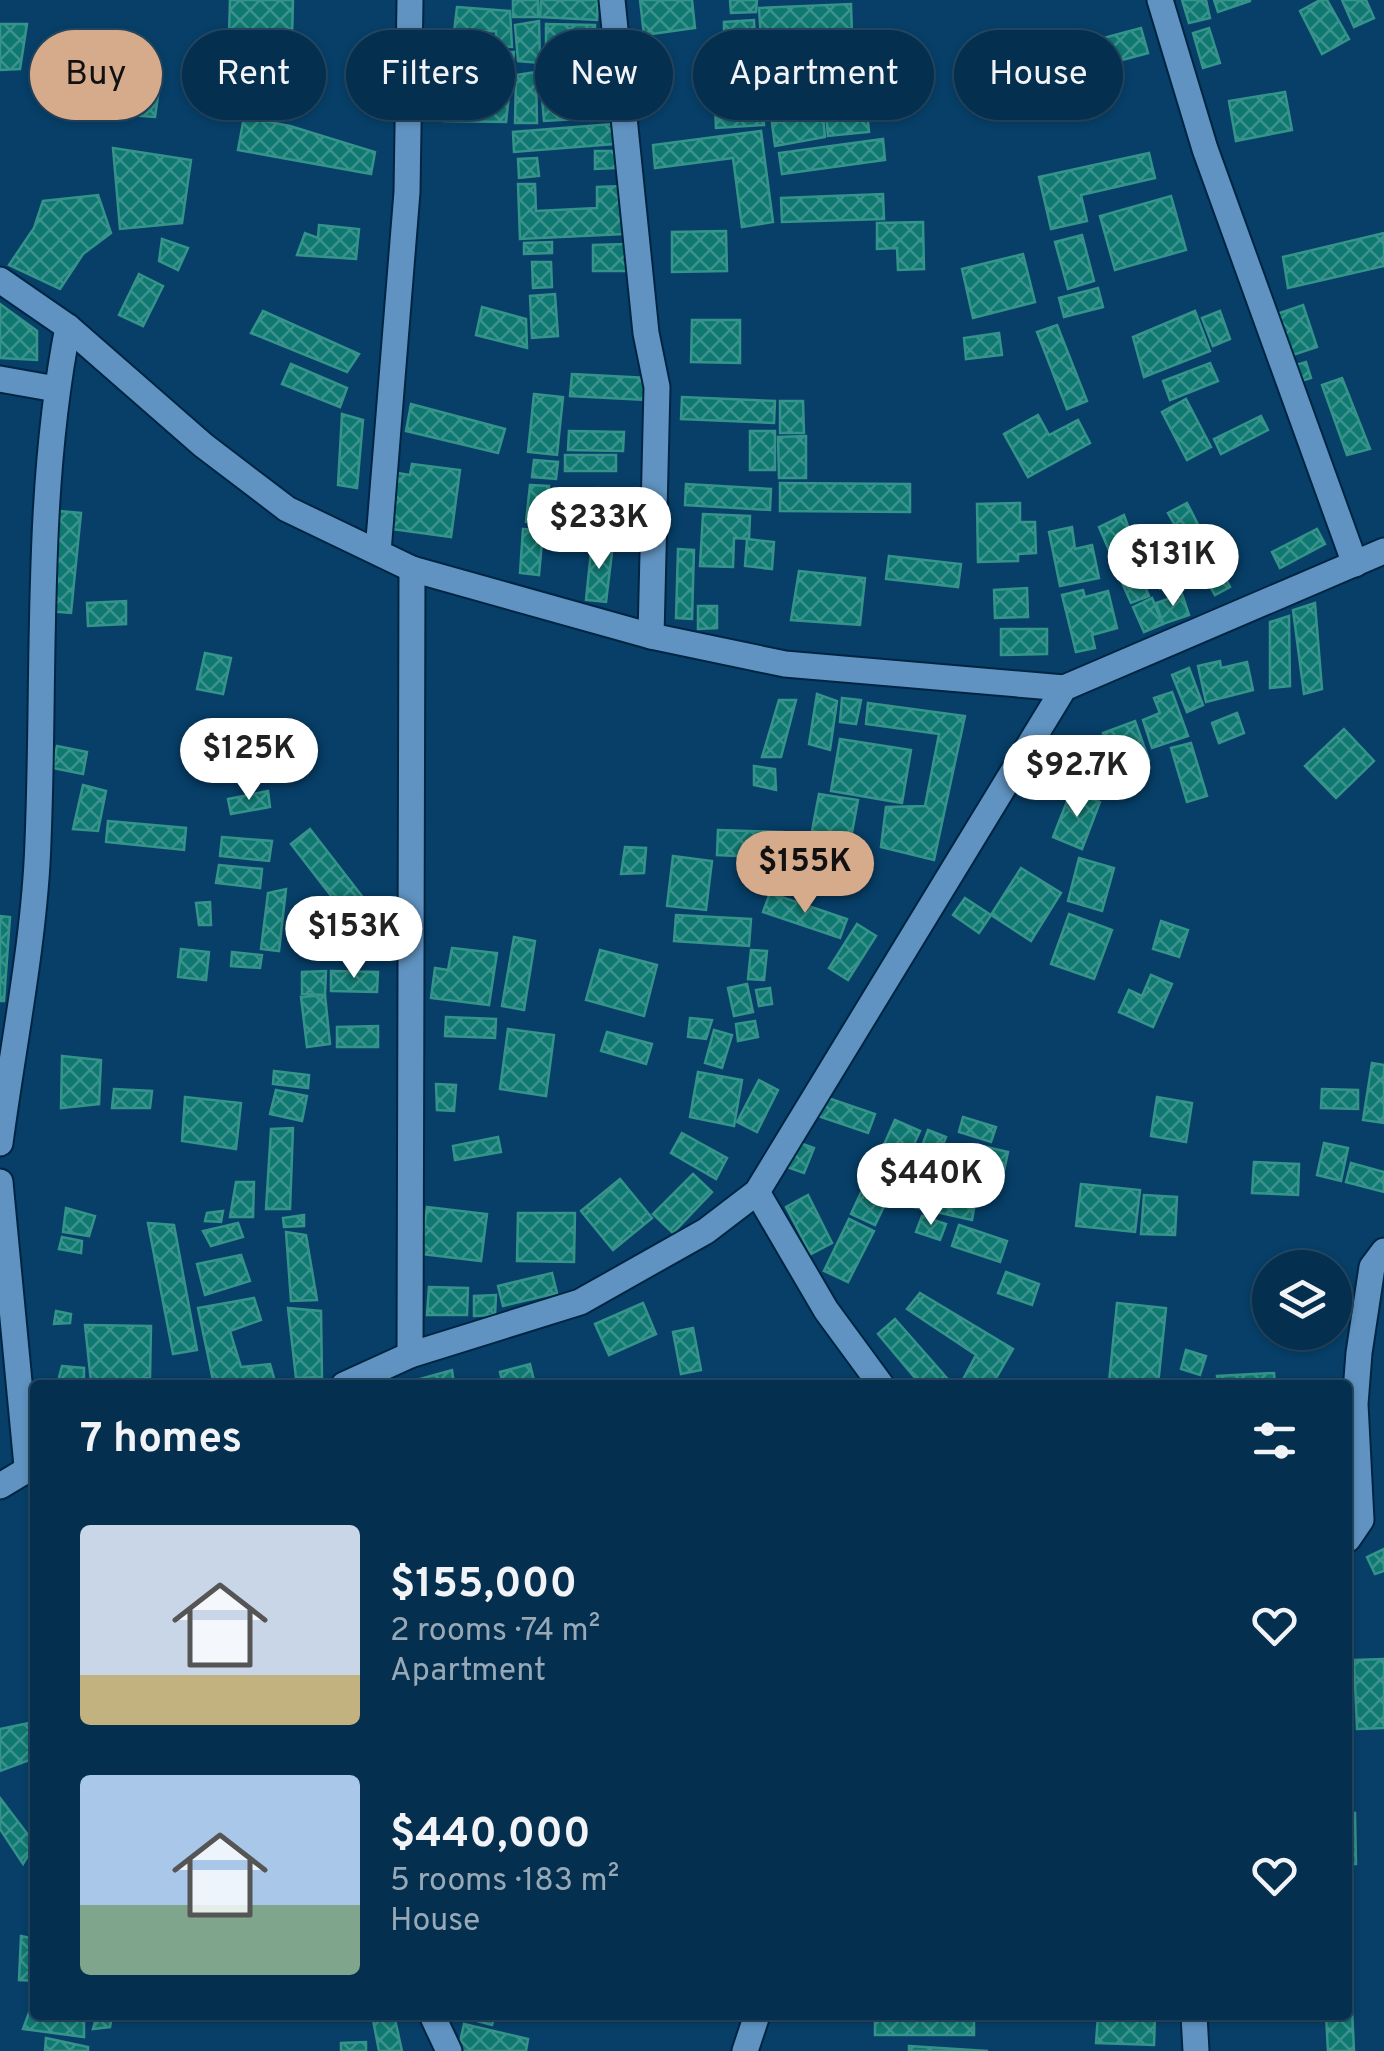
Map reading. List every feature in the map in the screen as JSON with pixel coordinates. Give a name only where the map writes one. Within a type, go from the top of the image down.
[{"type":"street","points":[[378,552],[407,192],[410,0]]},
{"type":"street","points":[[612,0],[646,334],[656,388],[651,636]]},
{"type":"street","points":[[1160,0],[1205,149],[1355,564]]},
{"type":"street","points":[[0,280],[68,327],[287,509],[412,568],[651,636],[785,664],[1064,688],[1384,551]]},
{"type":"street","points":[[0,1142],[38,847],[47,522],[56,389],[68,327]]},
{"type":"street","points":[[0,379],[56,389]]},
{"type":"street","points":[[410,1356],[412,568]]},
{"type":"street","points":[[355,1380],[410,1356],[580,1302],[706,1231],[757,1192],[1064,688]]},
{"type":"street","points":[[0,1182],[30,1456]]},
{"type":"street","points":[[757,1192],[826,1310],[877,1380]]},
{"type":"street","points":[[1352,1535],[1360,1520],[1354,1404],[1358,1353],[1372,1267],[1384,1251]]},
{"type":"street","points":[[0,1486],[30,1466]]},
{"type":"street","points":[[1352,1536],[1384,1519]]},
{"type":"street","points":[[434,2020],[449,2051]]},
{"type":"street","points":[[745,2051],[755,2020]]},
{"type":"street","points":[[1194,2020],[1196,2051]]},
{"type":"building","points":[[230,0],[293,0],[292,30],[229,30]]},
{"type":"building","points":[[513,0],[538,0],[538,17],[513,17]]},
{"type":"building","points":[[541,0],[598,0],[597,20],[540,17]]},
{"type":"building","points":[[640,0],[692,0],[695,28],[643,30]]},
{"type":"building","points":[[730,0],[757,0],[756,12],[731,13]]},
{"type":"building","points":[[1182,0],[1206,0],[1210,18],[1189,23]]},
{"type":"building","points":[[1214,0],[1250,0],[1250,1],[1218,12]]},
{"type":"building","points":[[1327,0],[1349,39],[1322,54],[1300,11]]},
{"type":"building","points":[[1342,0],[1366,0],[1374,18],[1354,27]]},
{"type":"building","points":[[851,4],[852,30],[760,30],[759,8]]},
{"type":"building","points":[[457,7],[510,11],[511,30],[454,30]]},
{"type":"building","points":[[754,20],[754,30],[724,30],[724,22]]},
{"type":"building","points":[[539,21],[539,30],[535,30],[535,63],[518,61],[515,25]]},
{"type":"building","points":[[0,24],[27,24],[20,69],[0,70]]},
{"type":"building","points":[[546,24],[595,25],[595,30],[546,30]]},
{"type":"building","points":[[1141,28],[1148,53],[1123,60],[1123,33]]},
{"type":"building","points":[[1209,28],[1220,63],[1203,68],[1193,33]]},
{"type":"building","points":[[535,72],[537,123],[515,123],[516,75]]},
{"type":"building","points":[[1285,92],[1292,130],[1236,141],[1229,101]]},
{"type":"building","points":[[243,120],[259,120],[375,152],[371,174],[238,150]]},
{"type":"building","points":[[444,120],[506,120],[506,122]]},
{"type":"building","points":[[716,120],[764,120],[764,125],[716,128]]},
{"type":"building","points":[[823,120],[825,137],[775,146],[772,123]]},
{"type":"building","points":[[826,120],[868,120],[869,132],[828,136]]},
{"type":"building","points":[[612,124],[614,144],[514,152],[513,132]]},
{"type":"building","points":[[761,131],[773,222],[742,227],[733,158],[655,168],[653,145]]},
{"type":"building","points":[[883,139],[885,160],[782,174],[779,153]]},
{"type":"building","points":[[113,148],[191,160],[182,223],[120,229]]},
{"type":"building","points":[[595,151],[616,151],[616,168],[595,169]]},
{"type":"building","points":[[1149,153],[1155,178],[1081,195],[1087,221],[1051,229],[1039,177]]},
{"type":"building","points":[[537,158],[539,176],[519,178],[518,159]]},
{"type":"building","points":[[518,184],[535,184],[536,211],[597,208],[597,187],[622,186],[624,234],[520,239]]},
{"type":"building","points":[[883,194],[884,219],[782,222],[781,198]]},
{"type":"building","points":[[98,195],[111,233],[83,254],[60,289],[9,265],[34,228],[43,201]]},
{"type":"building","points":[[1171,196],[1186,250],[1115,270],[1100,216]]},
{"type":"building","points":[[923,222],[924,269],[898,270],[897,248],[877,249],[877,223]]},
{"type":"building","points":[[319,225],[359,229],[356,259],[297,255],[305,233],[318,238]]},
{"type":"building","points":[[726,231],[727,271],[672,272],[672,232]]},
{"type":"building","points":[[1384,233],[1384,266],[1288,288],[1283,257]]},
{"type":"building","points":[[1082,235],[1094,281],[1068,289],[1055,242]]},
{"type":"building","points":[[162,239],[188,248],[178,270],[159,261]]},
{"type":"building","points":[[552,242],[552,253],[524,254],[524,243]]},
{"type":"building","points":[[626,244],[627,271],[593,271],[593,245]]},
{"type":"building","points":[[1023,254],[1035,302],[973,318],[962,269]]},
{"type":"building","points":[[532,262],[551,262],[552,287],[533,288]]},
{"type":"building","points":[[139,274],[163,286],[143,326],[119,315]]},
{"type":"building","points":[[1098,288],[1103,307],[1064,317],[1059,298]]},
{"type":"building","points":[[555,294],[558,336],[532,338],[530,296]]},
{"type":"building","points":[[0,304],[37,331],[37,360],[0,358]]},
{"type":"building","points":[[1303,305],[1317,347],[1281,359],[1268,317]]},
{"type":"building","points":[[482,307],[526,319],[527,348],[476,335]]},
{"type":"building","points":[[263,311],[359,354],[347,372],[251,333]]},
{"type":"building","points":[[1195,311],[1210,351],[1144,377],[1133,337]]},
{"type":"building","points":[[1220,311],[1230,339],[1213,346],[1202,318]]},
{"type":"building","points":[[692,320],[740,320],[740,363],[691,362]]},
{"type":"building","points":[[1057,325],[1087,401],[1067,409],[1037,332]]},
{"type":"building","points":[[999,333],[1002,355],[966,359],[964,338]]},
{"type":"building","points":[[1306,362],[1311,378],[1286,386],[1281,369]]},
{"type":"building","points":[[1210,363],[1218,381],[1170,400],[1163,381]]},
{"type":"building","points":[[291,364],[347,388],[340,407],[282,384]]},
{"type":"building","points":[[572,374],[648,378],[646,400],[570,396]]},
{"type":"building","points":[[1342,378],[1370,449],[1347,455],[1322,385]]},
{"type":"building","points":[[534,394],[563,397],[557,455],[528,452]]},
{"type":"building","points":[[682,397],[775,401],[774,423],[681,419]]},
{"type":"building","points":[[1186,399],[1211,447],[1187,460],[1162,412]]},
{"type":"building","points":[[780,401],[803,401],[804,433],[780,433]]},
{"type":"building","points":[[411,404],[505,429],[498,453],[406,431]]},
{"type":"building","points":[[342,414],[363,420],[357,488],[338,485]]},
{"type":"building","points":[[1038,415],[1049,435],[1078,420],[1090,443],[1028,477],[1004,434]]},
{"type":"building","points":[[1261,416],[1268,430],[1221,454],[1214,439]]},
{"type":"building","points":[[569,431],[624,432],[623,451],[568,450]]},
{"type":"building","points":[[750,431],[775,431],[775,470],[750,470]]},
{"type":"building","points":[[806,436],[806,478],[779,478],[778,437]]},
{"type":"building","points":[[565,455],[616,455],[616,471],[565,471]]},
{"type":"building","points":[[534,460],[558,462],[556,479],[532,477]]},
{"type":"building","points":[[412,464],[460,470],[451,537],[384,528],[391,472],[410,475]]},
{"type":"building","points":[[780,483],[910,484],[910,512],[780,511]]},
{"type":"building","points":[[686,484],[771,489],[770,510],[685,505]]},
{"type":"building","points":[[530,485],[549,486],[546,524],[526,522]]},
{"type":"building","points":[[598,488],[619,490],[613,537],[592,535]]},
{"type":"building","points":[[1020,503],[1020,522],[1035,522],[1036,553],[1018,554],[1018,561],[978,562],[977,504]]},
{"type":"building","points":[[1187,503],[1230,587],[1215,595],[1168,513]]},
{"type":"building","points":[[59,511],[81,513],[71,613],[48,611]]},
{"type":"building","points":[[703,514],[750,516],[749,539],[734,538],[733,567],[700,566]]},
{"type":"building","points":[[1124,515],[1138,555],[1115,564],[1099,527]]},
{"type":"building","points":[[1072,527],[1075,549],[1092,545],[1099,578],[1060,586],[1049,532]]},
{"type":"building","points":[[523,529],[543,530],[539,575],[520,573]]},
{"type":"building","points":[[1317,529],[1325,544],[1280,568],[1272,552]]},
{"type":"building","points":[[747,539],[774,542],[772,569],[745,566]]},
{"type":"building","points":[[592,542],[613,544],[606,602],[586,600]]},
{"type":"building","points":[[678,549],[694,550],[692,619],[676,618]]},
{"type":"building","points":[[889,556],[961,564],[958,587],[886,579]]},
{"type":"building","points":[[1170,557],[1179,583],[1160,589],[1151,564]]},
{"type":"building","points":[[1135,561],[1149,596],[1131,603],[1116,569]]},
{"type":"building","points":[[799,571],[865,578],[860,625],[791,620]]},
{"type":"building","points":[[1027,588],[1028,617],[995,618],[994,590]]},
{"type":"building","points":[[1083,590],[1085,597],[1108,591],[1117,628],[1092,635],[1095,648],[1076,652],[1062,595]]},
{"type":"building","points":[[1182,594],[1189,615],[1163,624],[1156,603]]},
{"type":"building","points":[[1152,598],[1163,624],[1144,632],[1133,607]]},
{"type":"building","points":[[126,601],[126,624],[88,626],[87,603]]},
{"type":"building","points":[[1315,603],[1322,689],[1304,694],[1293,610]]},
{"type":"building","points":[[698,606],[717,606],[717,628],[698,629]]},
{"type":"building","points":[[1289,616],[1290,686],[1270,688],[1270,622]]},
{"type":"building","points":[[1001,629],[1047,629],[1047,654],[1001,655]]},
{"type":"building","points":[[205,653],[231,658],[223,694],[197,689]]},
{"type":"building","points":[[1220,661],[1221,668],[1247,662],[1253,690],[1206,702],[1198,666]]},
{"type":"building","points":[[1189,668],[1203,705],[1187,712],[1172,675]]},
{"type":"building","points":[[1172,692],[1188,736],[1152,748],[1143,720],[1160,713],[1154,698]]},
{"type":"building","points":[[817,694],[837,701],[830,750],[809,744]]},
{"type":"building","points":[[842,698],[861,700],[856,724],[840,722]]},
{"type":"building","points":[[779,700],[796,700],[781,757],[762,757]]},
{"type":"building","points":[[868,703],[965,716],[934,860],[881,847],[886,807],[925,806],[939,734],[866,724]]},
{"type":"building","points":[[1237,713],[1244,733],[1219,743],[1212,723]]},
{"type":"building","points":[[1135,721],[1149,760],[1117,771],[1103,733]]},
{"type":"building","points":[[1344,729],[1374,761],[1336,798],[1305,766]]},
{"type":"building","points":[[840,739],[911,750],[902,803],[831,791]]},
{"type":"building","points":[[1191,743],[1207,796],[1187,802],[1171,748]]},
{"type":"building","points":[[57,746],[87,752],[83,774],[53,768]]},
{"type":"building","points":[[754,766],[775,769],[776,790],[754,785]]},
{"type":"building","points":[[83,785],[106,791],[98,831],[73,829]]},
{"type":"building","points":[[268,791],[270,807],[231,814],[228,799]]},
{"type":"building","points":[[1071,791],[1100,802],[1082,849],[1053,837]]},
{"type":"building","points":[[819,794],[858,800],[851,838],[812,831]]},
{"type":"building","points":[[108,821],[186,828],[184,850],[106,842]]},
{"type":"building","points":[[310,829],[368,904],[349,919],[291,844]]},
{"type":"building","points":[[718,830],[783,832],[782,858],[717,855]]},
{"type":"building","points":[[222,837],[272,841],[269,861],[220,856]]},
{"type":"building","points":[[625,847],[646,848],[644,873],[621,874]]},
{"type":"building","points":[[673,856],[712,861],[706,910],[667,906]]},
{"type":"building","points":[[1079,858],[1114,868],[1102,911],[1068,901]]},
{"type":"building","points":[[219,865],[262,869],[260,888],[216,883]]},
{"type":"building","points":[[1021,868],[1061,893],[1031,941],[991,915]]},
{"type":"building","points":[[286,889],[279,951],[261,949],[268,893]]},
{"type":"building","points":[[770,893],[847,919],[840,938],[763,912]]},
{"type":"building","points":[[965,898],[991,915],[979,933],[953,915]]},
{"type":"building","points":[[210,902],[211,925],[199,925],[196,903]]},
{"type":"building","points":[[1069,914],[1112,930],[1094,979],[1051,964]]},
{"type":"building","points":[[676,915],[751,919],[749,946],[674,941]]},
{"type":"building","points":[[0,916],[10,917],[4,1001],[0,1001]]},
{"type":"building","points":[[1161,921],[1188,930],[1179,957],[1153,949]]},
{"type":"building","points":[[857,924],[876,936],[848,980],[829,968]]},
{"type":"building","points":[[514,937],[535,941],[524,1010],[502,1006]]},
{"type":"building","points":[[452,948],[497,953],[489,1005],[431,998],[435,968],[448,970]]},
{"type":"building","points":[[181,949],[209,952],[206,980],[178,977]]},
{"type":"building","points":[[600,950],[657,965],[644,1016],[586,1000]]},
{"type":"building","points":[[751,950],[767,951],[764,980],[748,979]]},
{"type":"building","points":[[232,952],[262,955],[260,968],[231,966]]},
{"type":"building","points":[[326,971],[325,995],[302,994],[302,972]]},
{"type":"building","points":[[331,971],[378,972],[377,992],[331,991]]},
{"type":"building","points":[[1151,975],[1172,984],[1153,1027],[1119,1012],[1129,990],[1142,996]]},
{"type":"building","points":[[747,984],[753,1012],[734,1016],[728,988]]},
{"type":"building","points":[[770,988],[772,1004],[759,1006],[756,990]]},
{"type":"building","points":[[325,995],[330,1044],[307,1047],[301,997]]},
{"type":"building","points":[[446,1017],[496,1019],[495,1038],[445,1036]]},
{"type":"building","points":[[690,1018],[712,1020],[706,1039],[688,1037]]},
{"type":"building","points":[[755,1021],[758,1037],[738,1041],[736,1024]]},
{"type":"building","points":[[378,1026],[378,1047],[337,1047],[337,1027]]},
{"type":"building","points":[[508,1029],[554,1035],[546,1096],[500,1089]]},
{"type":"building","points":[[714,1030],[732,1035],[722,1068],[705,1063]]},
{"type":"building","points":[[607,1032],[652,1044],[646,1064],[601,1051]]},
{"type":"building","points":[[62,1056],[101,1060],[99,1104],[61,1108]]},
{"type":"building","points":[[1372,1063],[1384,1065],[1384,1123],[1363,1120]]},
{"type":"building","points":[[274,1071],[309,1075],[308,1088],[273,1084]]},
{"type":"building","points":[[698,1072],[742,1080],[734,1126],[690,1117]]},
{"type":"building","points":[[759,1080],[778,1090],[757,1132],[737,1122]]},
{"type":"building","points":[[436,1084],[456,1085],[454,1111],[437,1110]]},
{"type":"building","points":[[114,1089],[152,1091],[150,1108],[112,1108]]},
{"type":"building","points":[[1322,1089],[1358,1090],[1358,1109],[1321,1108]]},
{"type":"building","points":[[276,1090],[307,1096],[302,1121],[270,1114]]},
{"type":"building","points":[[185,1097],[241,1103],[236,1149],[182,1141]]},
{"type":"building","points":[[825,1097],[875,1114],[868,1133],[818,1116]]},
{"type":"building","points":[[1157,1097],[1192,1103],[1186,1142],[1151,1136]]},
{"type":"building","points":[[963,1117],[996,1127],[991,1142],[959,1132]]},
{"type":"building","points":[[895,1120],[920,1131],[900,1175],[875,1165]]},
{"type":"building","points":[[293,1128],[290,1209],[266,1209],[271,1129]]},
{"type":"building","points":[[928,1130],[946,1137],[930,1178],[912,1172]]},
{"type":"building","points":[[682,1133],[727,1158],[716,1179],[671,1153]]},
{"type":"building","points":[[498,1137],[501,1152],[455,1160],[453,1146]]},
{"type":"building","points":[[797,1142],[814,1148],[804,1173],[787,1167]]},
{"type":"building","points":[[1324,1143],[1348,1148],[1341,1181],[1317,1175]]},
{"type":"building","points":[[982,1146],[1008,1152],[1002,1180],[975,1174]]},
{"type":"building","points":[[1254,1162],[1299,1164],[1298,1195],[1252,1193]]},
{"type":"building","points":[[1351,1163],[1384,1172],[1384,1192],[1346,1182]]},
{"type":"building","points":[[872,1169],[896,1181],[875,1225],[851,1214]]},
{"type":"building","points":[[693,1174],[712,1192],[673,1233],[653,1214]]},
{"type":"building","points":[[620,1179],[652,1218],[613,1250],[581,1211]]},
{"type":"building","points":[[236,1182],[254,1182],[253,1217],[230,1217]]},
{"type":"building","points":[[1081,1184],[1140,1190],[1135,1232],[1076,1226]]},
{"type":"building","points":[[913,1189],[975,1203],[972,1220],[909,1206]]},
{"type":"building","points":[[808,1195],[832,1243],[811,1254],[786,1207]]},
{"type":"building","points":[[1144,1195],[1177,1197],[1175,1235],[1141,1234]]},
{"type":"building","points":[[427,1207],[487,1214],[481,1261],[421,1254]]},
{"type":"building","points":[[66,1208],[95,1216],[89,1236],[63,1232]]},
{"type":"building","points":[[223,1211],[221,1222],[205,1221],[207,1213]]},
{"type":"building","points":[[518,1213],[575,1213],[574,1262],[517,1261]]},
{"type":"building","points":[[304,1215],[304,1226],[284,1227],[283,1218]]},
{"type":"building","points":[[922,1216],[946,1224],[940,1240],[916,1232]]},
{"type":"building","points":[[849,1219],[874,1231],[848,1282],[824,1271]]},
{"type":"building","points":[[148,1223],[174,1225],[197,1350],[173,1354]]},
{"type":"building","points":[[238,1223],[243,1237],[211,1246],[203,1231]]},
{"type":"building","points":[[959,1225],[1007,1241],[1000,1262],[952,1246]]},
{"type":"building","points":[[286,1232],[306,1235],[317,1300],[291,1301]]},
{"type":"building","points":[[62,1237],[82,1241],[81,1253],[59,1249]]},
{"type":"building","points":[[241,1255],[250,1281],[205,1295],[197,1264]]},
{"type":"building","points":[[1006,1272],[1039,1284],[1032,1305],[998,1293]]},
{"type":"building","points":[[552,1273],[557,1293],[503,1306],[498,1286]]},
{"type":"building","points":[[429,1287],[468,1288],[467,1315],[427,1315]]},
{"type":"building","points":[[920,1293],[1013,1349],[995,1380],[963,1380],[976,1355],[907,1309]]},
{"type":"building","points":[[496,1295],[495,1315],[474,1316],[474,1296]]},
{"type":"building","points":[[254,1298],[261,1320],[230,1331],[241,1367],[270,1364],[275,1380],[213,1380],[198,1308]]},
{"type":"building","points":[[643,1303],[656,1334],[609,1355],[595,1324]]},
{"type":"building","points":[[1117,1303],[1166,1308],[1159,1380],[1109,1380]]},
{"type":"building","points":[[288,1308],[321,1311],[322,1377],[296,1378]]},
{"type":"building","points":[[56,1311],[71,1314],[70,1323],[54,1324]]},
{"type":"building","points":[[895,1319],[949,1380],[917,1380],[878,1334]]},
{"type":"building","points":[[85,1325],[151,1326],[150,1378],[91,1380]]},
{"type":"building","points":[[693,1328],[701,1370],[681,1374],[673,1332]]},
{"type":"building","points":[[1186,1350],[1206,1356],[1200,1375],[1181,1369]]},
{"type":"building","points":[[530,1364],[534,1380],[502,1380],[500,1372]]},
{"type":"building","points":[[62,1366],[84,1368],[84,1380],[58,1380]]},
{"type":"building","points":[[452,1370],[453,1380],[416,1380]]},
{"type":"building","points":[[1274,1373],[1275,1380],[1217,1380],[1217,1376]]},
{"type":"building","points":[[1384,1549],[1384,1571],[1375,1574],[1367,1557]]},
{"type":"building","points":[[1384,1659],[1384,1728],[1357,1729],[1354,1660]]},
{"type":"building","points":[[29,1723],[30,1760],[0,1771],[0,1729]]},
{"type":"building","points":[[0,1798],[30,1837],[30,1852],[23,1864],[0,1829]]},
{"type":"building","points":[[1355,1813],[1356,1864],[1352,1864]]},
{"type":"building","points":[[21,1936],[30,1938],[30,1981],[19,1980]]},
{"type":"building","points":[[1352,2009],[1354,2051],[1328,2051],[1326,2020],[1352,2020]]},
{"type":"building","points":[[30,2010],[30,2020],[84,2020],[84,2037],[23,2029]]},
{"type":"building","points":[[96,2020],[111,2020],[110,2027],[93,2029]]},
{"type":"building","points":[[373,2020],[395,2020],[402,2051],[379,2051]]},
{"type":"building","points":[[875,2020],[974,2020],[974,2035],[875,2035]]},
{"type":"building","points":[[1098,2020],[1155,2020],[1154,2045],[1096,2043]]},
{"type":"building","points":[[464,2024],[528,2039],[526,2051],[458,2051]]},
{"type":"building","points":[[46,2038],[88,2047],[88,2051],[45,2051]]},
{"type":"building","points":[[366,2042],[366,2051],[341,2051],[341,2043]]},
{"type":"building","points":[[909,2046],[988,2051],[909,2051]]}]
